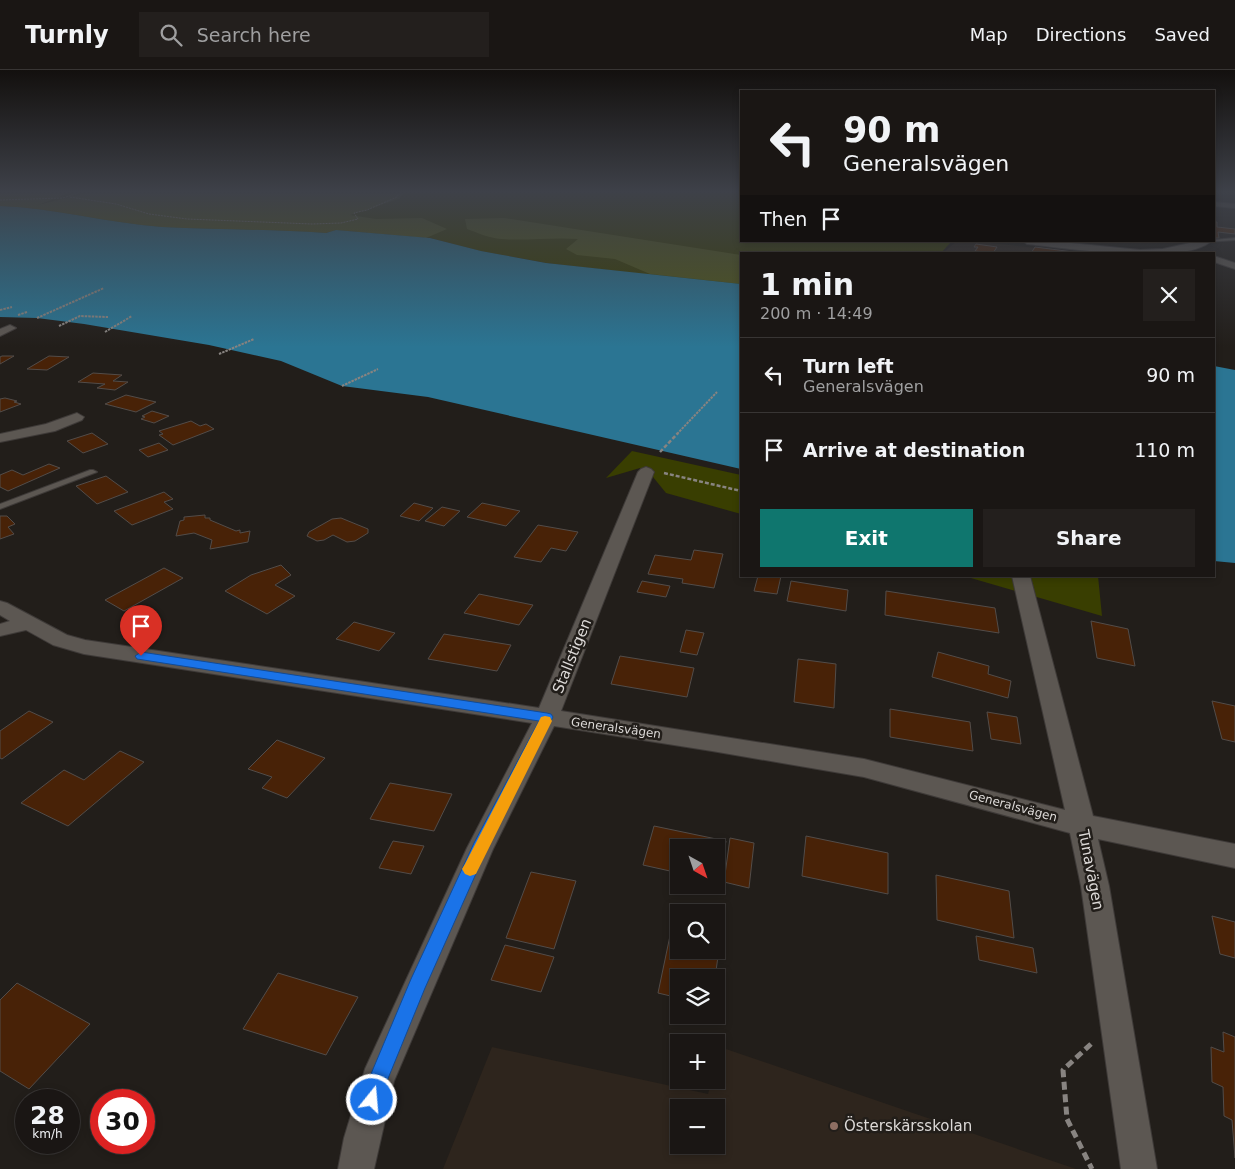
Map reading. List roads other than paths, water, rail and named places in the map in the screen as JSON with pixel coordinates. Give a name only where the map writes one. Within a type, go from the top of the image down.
[{"type":"street","points":[[1058,244],[1131,252]]},
{"type":"street","points":[[1158,252],[1196,244]]},
{"type":"street","points":[[1182,248],[1193,252]]},
{"type":"street","points":[[1215,259],[1235,266]]},
{"type":"street","points":[[0,438],[50,428],[76,417]]},
{"type":"street","name":"Stallstigen","points":[[356,1169],[377,1081],[480,848],[547,717],[653,462]]},
{"type":"street","name":"Tunavägen","points":[[1021,577],[1082,825],[1095,886],[1139,1169]]},
{"type":"street","name":"Generalsvägen","points":[[0,607],[60,640],[84,648],[712,742],[864,768],[1082,825],[1235,856]]},
{"type":"street","points":[[0,630],[29,623]]},
{"type":"lane","points":[[0,507],[93,472]]},
{"type":"water","points":[[0,244],[455,244],[546,263],[740,284],[740,469],[428,397],[342,386],[281,361],[209,345],[84,324],[37,318],[0,317]]},
{"type":"water","points":[[1215,366],[1235,370],[1235,563],[1215,561]]},
{"type":"place","name":"Österskärsskolan","points":[[834,1126]]}]
